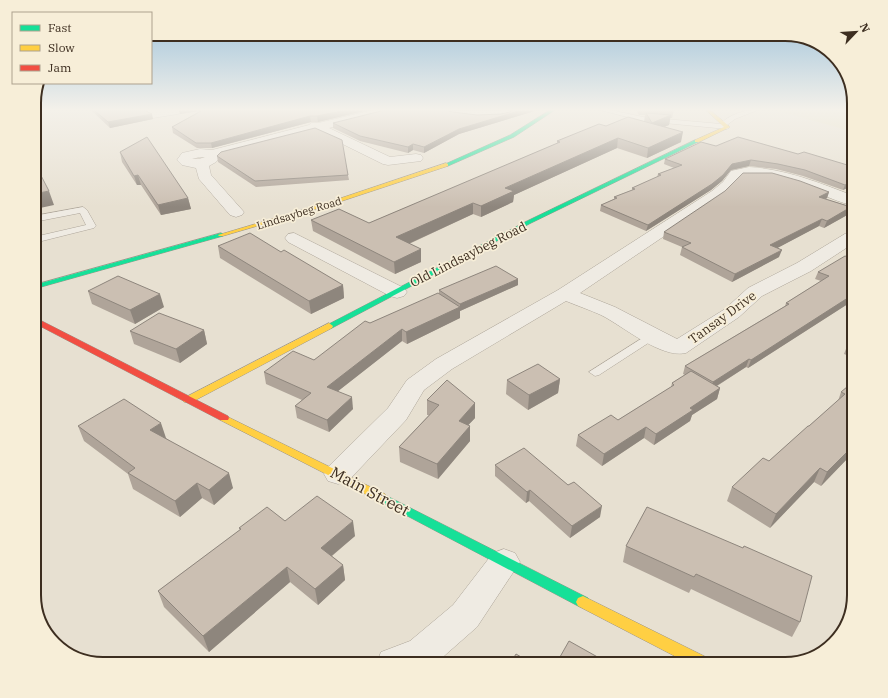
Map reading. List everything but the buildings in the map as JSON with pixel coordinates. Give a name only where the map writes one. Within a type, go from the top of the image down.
[{"type":"street","points":[[236,212],[204,176],[207,158],[259,143]]},
{"type":"street","points":[[350,143],[388,161]]},
{"type":"street","name":"Lindsaybeg Road","points":[[41,285],[295,215],[402,181],[444,165],[495,143]]},
{"type":"street","name":"Old Lindsaybeg Road","points":[[188,400],[529,222],[692,143]]},
{"type":"street","points":[[373,172],[388,161],[416,158]]},
{"type":"street","points":[[338,474],[397,414],[415,385],[444,364],[565,294],[717,194],[728,185],[736,174],[756,171],[774,174],[847,199]]},
{"type":"street","points":[[294,238],[396,292]]},
{"type":"street","name":"Tansay Drive","points":[[565,294],[608,311],[652,336],[678,348],[732,313],[755,292],[804,267],[847,240]]},
{"type":"street","points":[[332,258],[352,249]]},
{"type":"street","name":"Main Street","points":[[41,324],[188,400],[338,474],[504,562],[691,657]]},
{"type":"street","points":[[412,657],[422,653],[465,616],[504,562]]},
{"type":"lane","points":[[41,218],[83,210],[91,226],[41,238]]},
{"type":"lane","points":[[595,372],[652,336]]},
{"type":"traffic: fast","points":[[446,165],[497,143]]},
{"type":"traffic: fast","points":[[329,326],[529,222],[694,143]]},
{"type":"traffic: fast","points":[[41,285],[221,235]]},
{"type":"traffic: fast","points":[[381,497],[583,602]]},
{"type":"traffic: slow","points":[[221,235],[334,202],[446,165]]},
{"type":"traffic: slow","points":[[188,400],[329,326]]},
{"type":"traffic: slow","points":[[224,418],[381,497]]},
{"type":"traffic: slow","points":[[583,602],[691,657]]},
{"type":"traffic: jam","points":[[41,324],[224,418]]}]
